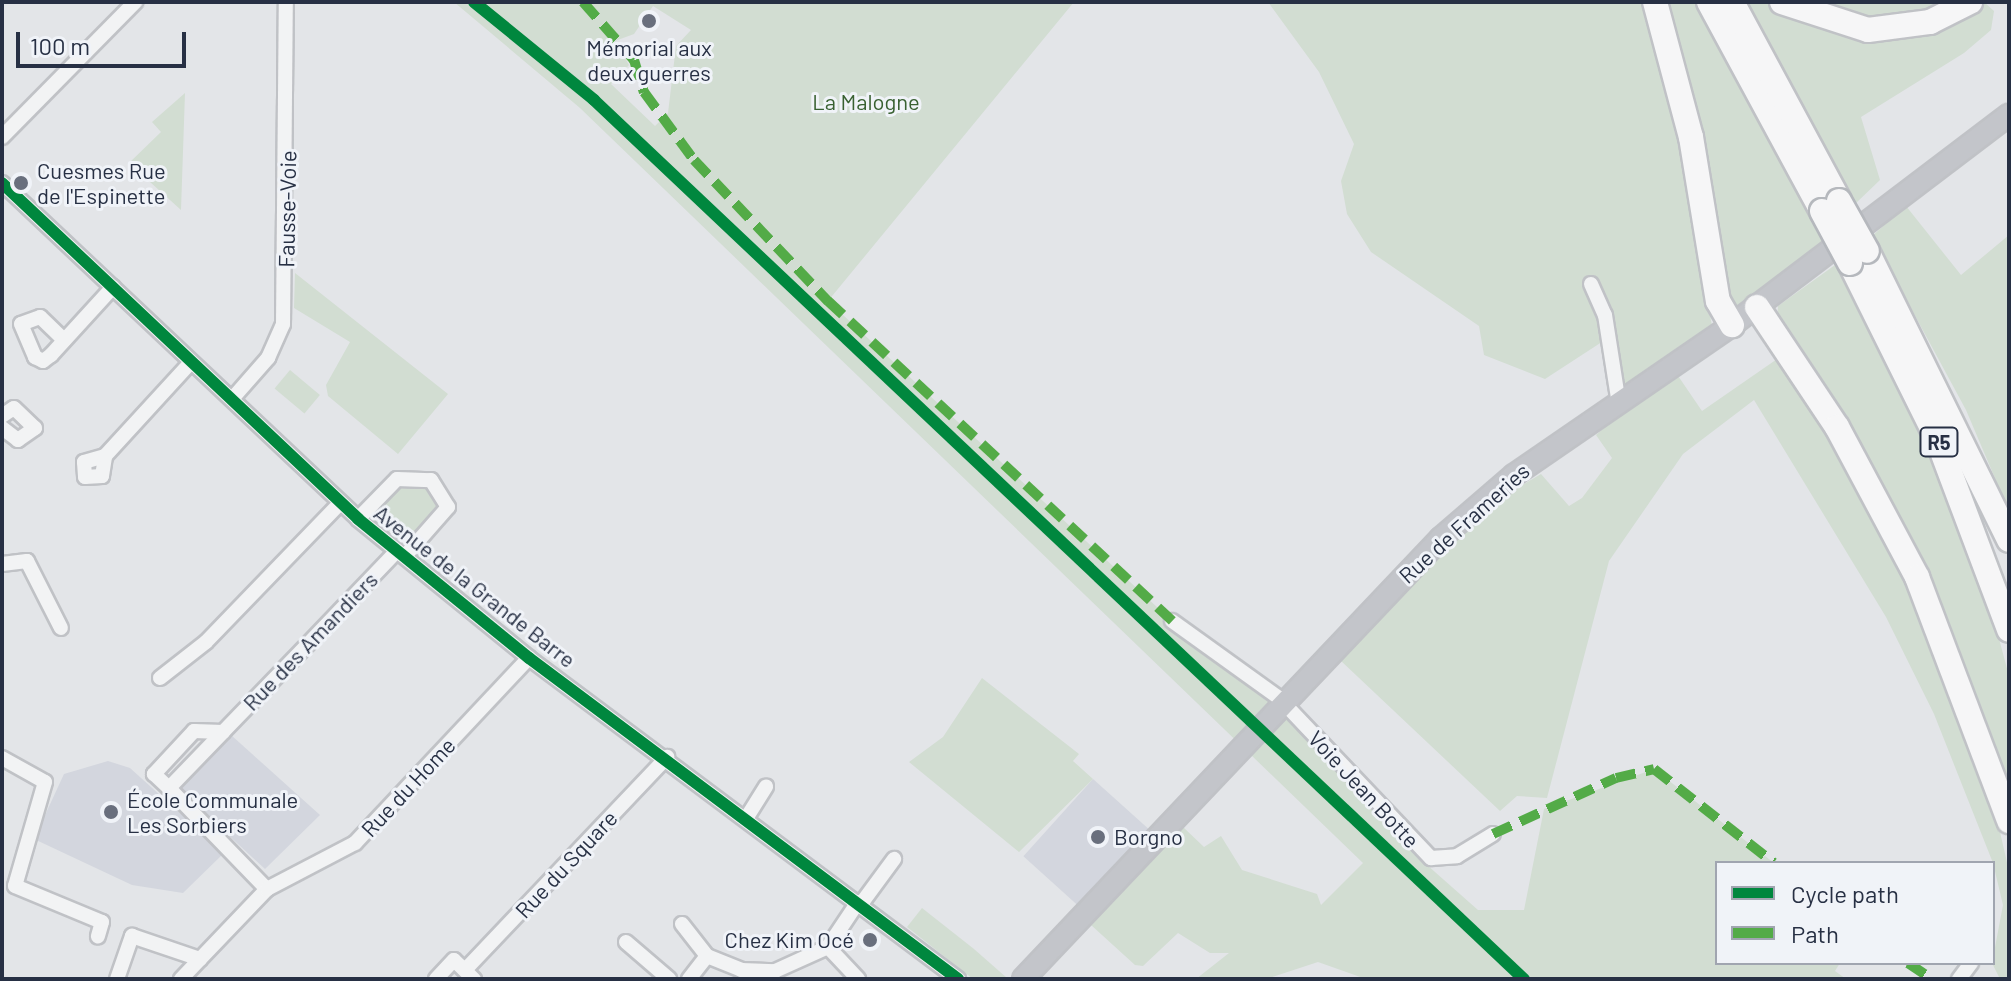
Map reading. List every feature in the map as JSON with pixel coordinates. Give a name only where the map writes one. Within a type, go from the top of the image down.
[{"type":"highway","points":[[1655,2],[1691,137],[1718,301],[1732,325]]},
{"type":"highway","name":"R5","points":[[1709,2],[1831,206]]},
{"type":"highway","name":"R5","points":[[1732,2],[1831,206],[2009,540]]},
{"type":"highway","points":[[1782,2],[1868,30],[1930,22],[1970,2]]},
{"type":"highway","name":"R5","points":[[1858,257],[1937,438],[2009,630]]},
{"type":"highway","points":[[1757,307],[1837,427],[1917,577],[2009,821]]},
{"type":"main road","name":"Rue de Frameries","points":[[1023,979],[1441,538],[1514,475],[1757,307],[2009,115]]},
{"type":"street","points":[[2,137],[135,2]]},
{"type":"street","name":"Fausse-Voie","points":[[232,399],[268,358],[283,324],[286,2]]},
{"type":"street","name":"Avenue de la Grande Barre","points":[[2,183],[358,519],[529,658],[667,757],[958,979]]},
{"type":"street","points":[[1591,284],[1605,315],[1619,404]]},
{"type":"street","points":[[64,340],[113,287]]},
{"type":"street","points":[[105,456],[191,362]]},
{"type":"street","points":[[2,416],[14,408],[35,428],[18,440],[2,428]]},
{"type":"street","name":"Avenue de la Grande Barre","points":[[358,519],[397,479],[431,480],[448,507],[401,554]]},
{"type":"street","points":[[160,678],[206,642],[340,503]]},
{"type":"street","name":"Rue des Amandiers","points":[[169,788],[401,554]]},
{"type":"street","points":[[2,564],[27,561],[61,628]]},
{"type":"street","points":[[1172,621],[1284,704]]},
{"type":"street","name":"Rue du Home","points":[[181,979],[267,889],[355,843],[529,658]]},
{"type":"street","name":"Voie Jean Botte","points":[[1284,704],[1431,858],[1457,856],[1493,834]]},
{"type":"street","points":[[223,732],[194,731],[154,774],[267,889]]},
{"type":"street","name":"Rue du Square","points":[[470,975],[667,757]]},
{"type":"street","points":[[2,758],[45,782],[15,886],[102,922],[98,936]]},
{"type":"street","points":[[747,817],[766,787]]},
{"type":"street","points":[[682,924],[707,956],[741,970],[775,971],[828,947],[894,859]]},
{"type":"street","points":[[117,979],[132,936],[200,959]]},
{"type":"street","points":[[626,942],[669,979]]},
{"type":"street","points":[[828,947],[858,979]]},
{"type":"street","points":[[689,979],[707,956]]},
{"type":"street","points":[[436,979],[454,960],[470,975]]},
{"type":"shaded area","name":"École Communale Les Sorbiers","points":[[231,735],[320,815],[265,869],[184,794],[182,787]]},
{"type":"shaded area","name":"École Communale Les Sorbiers","points":[[108,761],[130,768],[224,853],[183,893],[132,885],[34,839],[64,774]]},
{"type":"shaded area","points":[[1093,779],[1152,832],[1082,909],[1023,856]]},
{"type":"green space","name":"La Malogne","points":[[454,2],[1074,2],[828,301],[1172,621],[1283,707],[1420,848],[1418,857],[1478,910],[1524,910],[1544,809],[1654,769],[1771,861],[1715,861],[1715,965],[1839,965],[1835,971],[1846,979],[1366,979],[1318,962],[1266,979],[1196,979],[1229,953],[1210,953],[1178,933],[1143,966],[1135,965],[1091,925],[1183,827],[1204,847],[1221,836],[1242,870],[1317,894],[1321,905],[1363,863],[580,108]],"holes":[[[653,6],[691,30],[676,46],[668,113],[655,126],[611,84],[629,65],[615,41],[634,34]]]},
{"type":"green space","points":[[1268,2],[1646,2],[1664,59],[1712,326],[1622,392],[1608,338],[1545,379],[1484,355],[1479,326],[1371,252],[1347,214],[1341,181],[1354,144],[1319,72]]},
{"type":"green space","points":[[1660,2],[1695,2],[1823,243],[1737,306],[1728,302]]},
{"type":"green space","points":[[1740,2],[1772,2],[1813,23],[1946,22],[1984,2],[1994,11],[1991,30],[1964,53],[1861,117],[1880,180],[1855,204]]},
{"type":"green space","points":[[1798,2],[1954,2],[1865,22]]},
{"type":"green space","points":[[185,93],[181,210],[129,163],[161,132],[152,122]]},
{"type":"green space","points":[[1906,206],[1961,275],[2009,235],[2009,511],[1966,410],[1872,236]]},
{"type":"green space","points":[[1835,265],[1903,391],[1987,594],[2009,676],[2009,801],[1958,656],[1777,323],[1778,306]]},
{"type":"green space","points":[[295,273],[448,394],[398,454],[328,396],[326,385],[350,342],[294,308]]},
{"type":"green space","points":[[1783,355],[1911,588],[1990,789],[2009,871],[2009,979],[2000,979],[1993,965],[2003,905],[1995,861],[1992,861],[1934,714],[1886,617],[1754,400],[1683,454],[1609,561],[1547,798],[1517,796],[1500,811],[1340,660],[1442,553],[1519,487],[1541,474],[1569,506],[1582,498],[1612,458],[1596,435],[1672,367],[1702,411]]},
{"type":"green space","points":[[290,370],[320,395],[304,413],[275,388]]},
{"type":"green space","points":[[424,484],[440,501],[437,509],[407,540],[397,541],[372,510],[397,485]]},
{"type":"green space","points":[[982,678],[1079,754],[1073,761],[1093,779],[1019,852],[909,762],[943,737]]},
{"type":"green space","points":[[922,908],[1007,978],[973,979],[907,927]]},
{"type":"marked path","points":[[583,2],[634,60],[644,92],[694,160],[828,301],[1172,621]]},
{"type":"marked path","points":[[1493,834],[1616,778],[1654,769],[1771,861]]},
{"type":"marked path","points":[[1911,965],[1932,979]]},
{"type":"cycle path","points":[[474,2],[594,100],[1524,979]]},
{"type":"cycle path","points":[[2,183],[358,519],[529,658],[958,979]]},
{"type":"place","name":"Mémorial aux deux guerres","points":[[649,21]]},
{"type":"place","name":"Cuesmes Rue de l'Espinette","points":[[21,183]]},
{"type":"place","name":"École Communale Les Sorbiers","points":[[111,812]]},
{"type":"place","name":"Borgno","points":[[1098,837]]},
{"type":"place","name":"Chez Kim Océ","points":[[870,940]]}]
